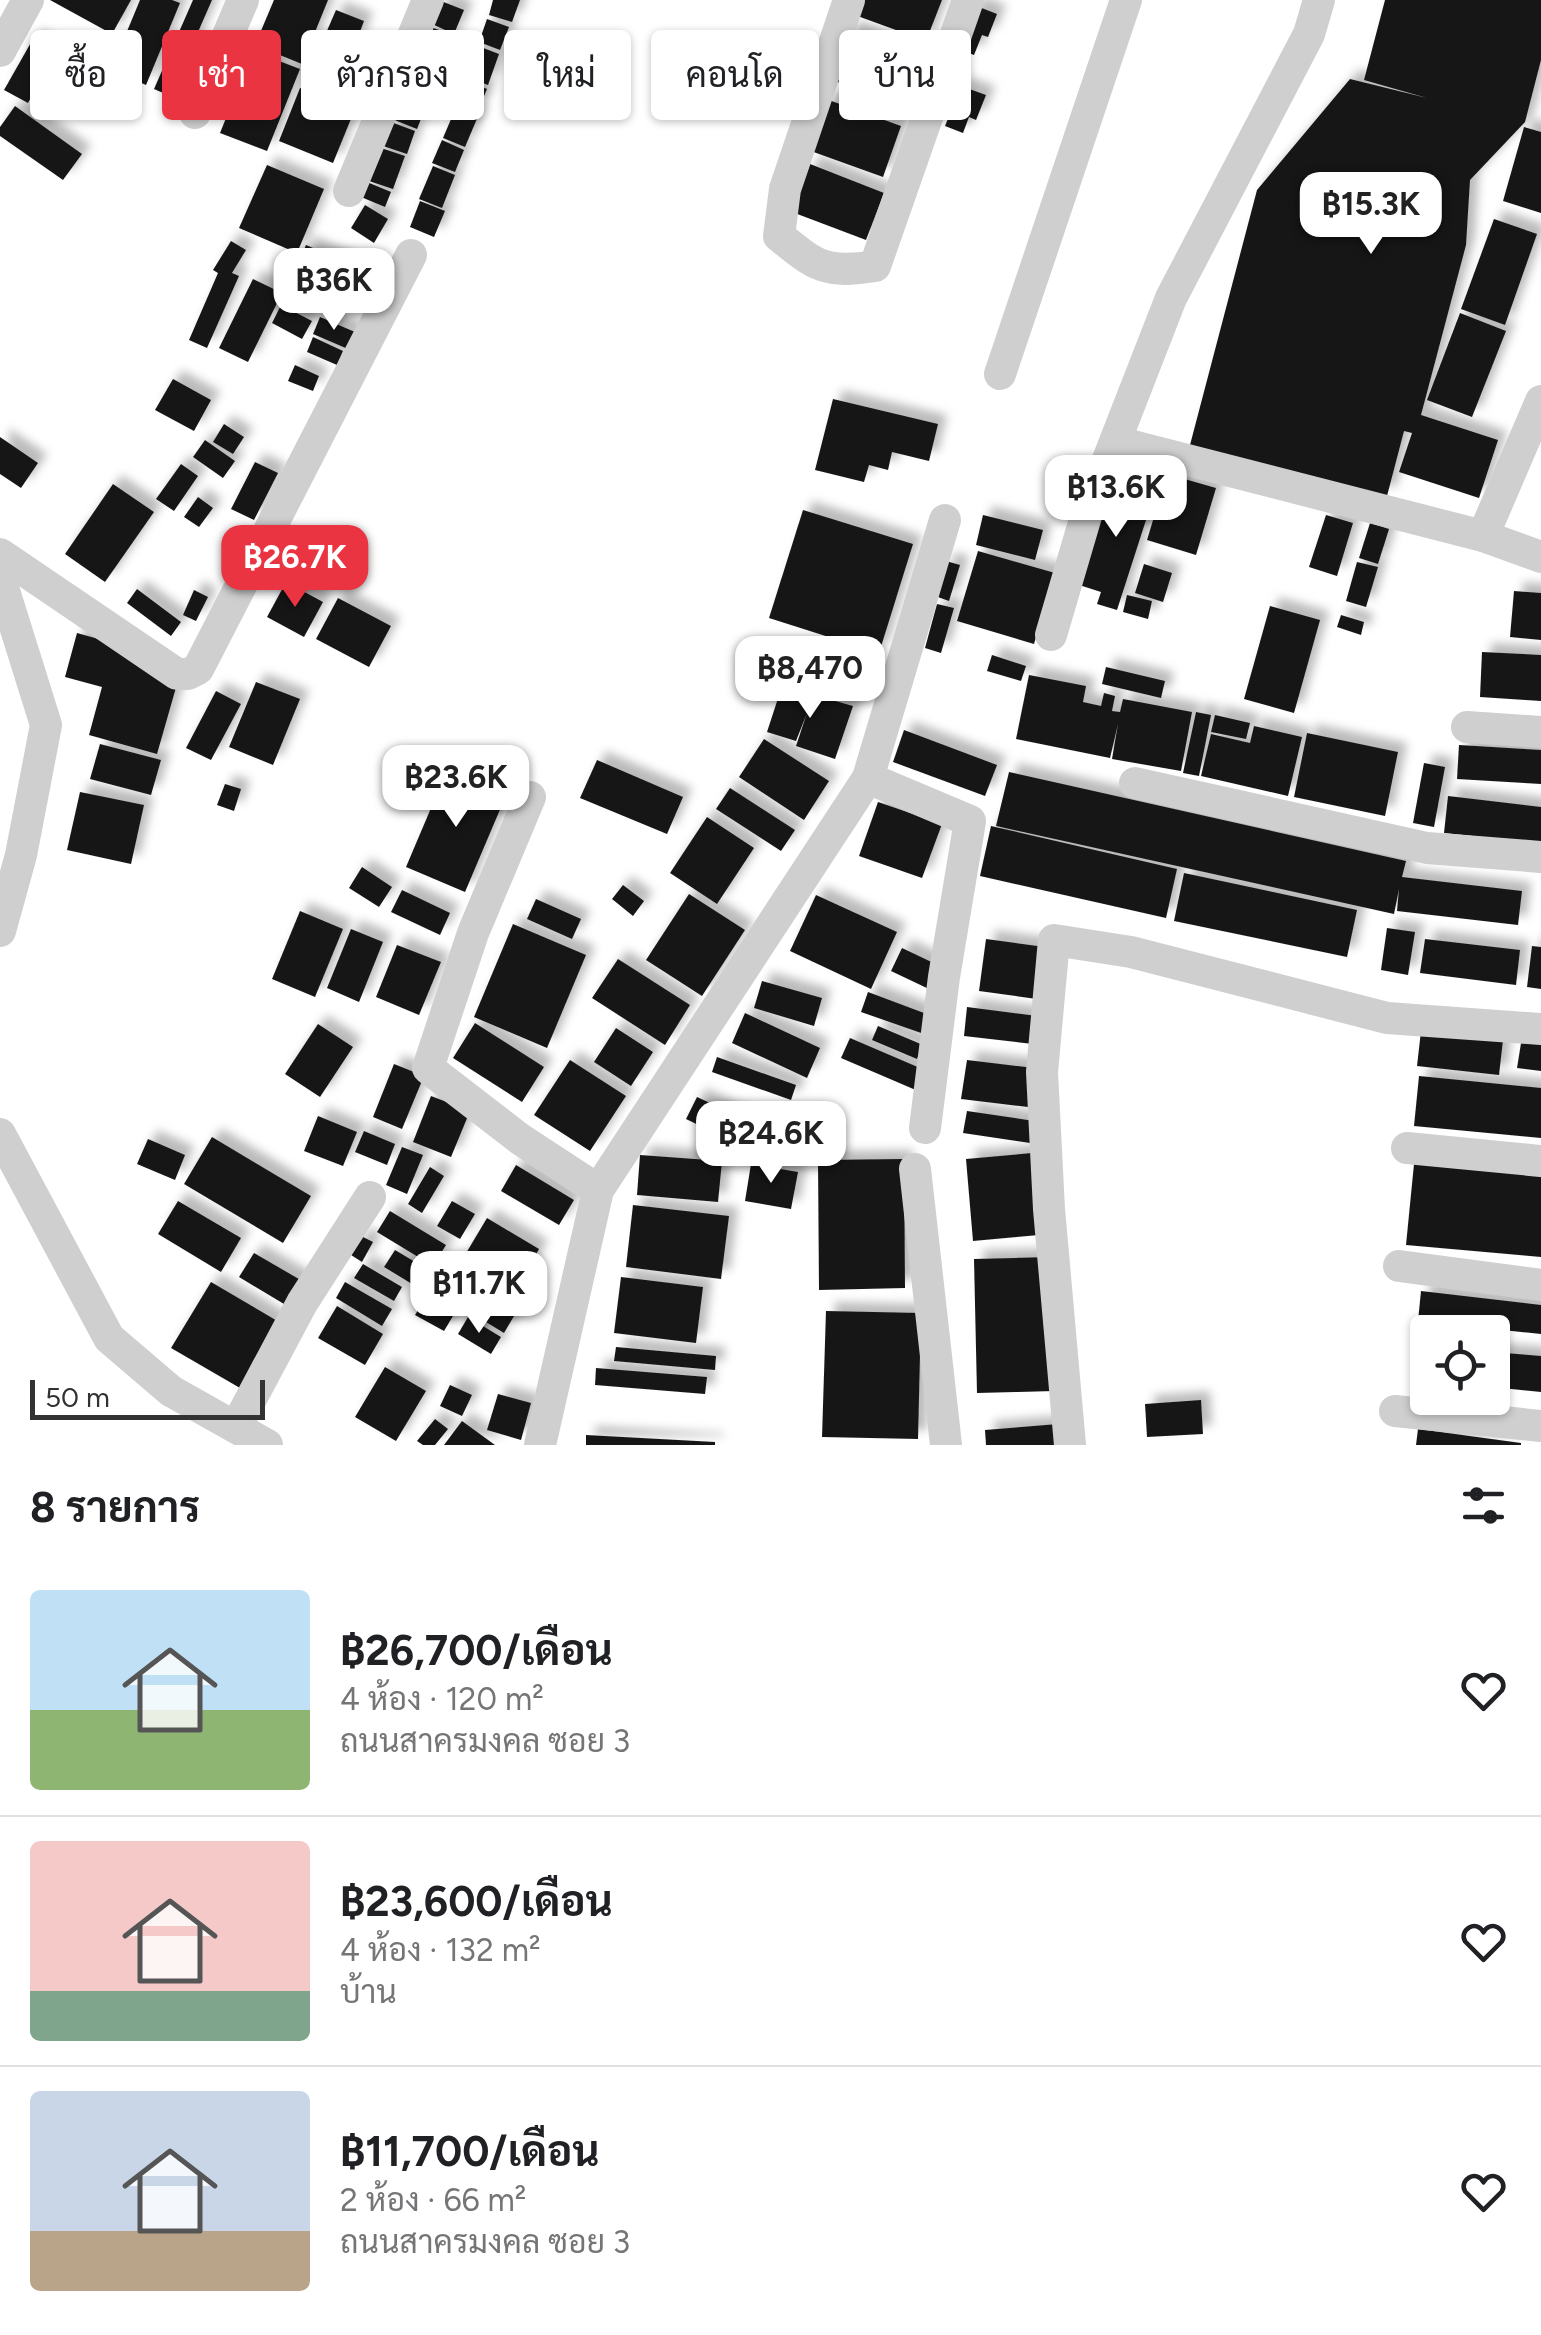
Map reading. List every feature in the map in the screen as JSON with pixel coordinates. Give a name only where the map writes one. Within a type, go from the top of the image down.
[{"type":"street","points":[[0,51],[28,0]]},
{"type":"street","points":[[230,30],[243,0]]},
{"type":"street","points":[[349,191],[428,0]]},
{"type":"street","points":[[850,0],[785,189],[780,236],[816,266],[849,270],[874,266],[968,0]]},
{"type":"street","points":[[1000,374],[1126,0]]},
{"type":"street","points":[[1051,635],[1086,516],[1171,298],[1309,34],[1318,0]]},
{"type":"street","points":[[0,554],[177,674],[198,669],[411,254]]},
{"type":"street","points":[[1482,536],[1541,401]]},
{"type":"street","points":[[1117,442],[1482,536],[1541,557]]},
{"type":"street","points":[[540,1445],[598,1190],[868,778],[945,520]]},
{"type":"street","points":[[0,578],[46,725],[21,854],[0,931]]},
{"type":"street","points":[[1468,726],[1541,732]]},
{"type":"street","points":[[868,778],[970,820],[925,1128]]},
{"type":"street","points":[[1135,783],[1428,848],[1541,857]]},
{"type":"street","points":[[530,797],[473,933],[428,1068],[520,1139],[598,1190]]},
{"type":"street","points":[[1070,1445],[1049,1210],[1042,1072],[1054,940],[1130,952],[1387,1018],[1541,1028]]},
{"type":"street","points":[[0,1134],[109,1338],[172,1390],[266,1445]]},
{"type":"street","points":[[1407,1148],[1541,1161]]},
{"type":"street","points":[[916,1169],[946,1445]]},
{"type":"street","points":[[236,1427],[302,1303],[370,1197]]},
{"type":"street","points":[[1399,1266],[1541,1285]]},
{"type":"street","points":[[1395,1411],[1541,1426]]},
{"type":"building","points":[[50,0],[131,0],[114,30],[105,30]]},
{"type":"building","points":[[140,0],[180,3],[169,30],[162,30],[162,46],[146,85],[142,83],[142,30],[128,30]]},
{"type":"building","points":[[193,0],[212,0],[199,30],[180,30]]},
{"type":"building","points":[[274,0],[328,0],[316,30],[301,30],[301,64],[281,56],[281,30],[261,30]]},
{"type":"building","points":[[493,0],[520,0],[512,22],[489,15]]},
{"type":"building","points":[[857,0],[942,0],[930,30],[896,30],[852,14]]},
{"type":"building","points":[[1385,0],[1541,0],[1541,60],[1525,122],[1470,180],[1466,245],[1421,415],[1498,440],[1479,498],[1399,472],[1412,433],[1404,431],[1387,496],[1190,445],[1257,190],[1350,79],[1427,98],[1364,80]]},
{"type":"building","points":[[441,1],[464,10],[456,30],[432,24]]},
{"type":"building","points":[[974,5],[997,14],[988,37],[982,35],[974,55],[971,30],[965,30]]},
{"type":"building","points":[[336,10],[364,21],[361,30],[327,30]]},
{"type":"building","points":[[487,19],[509,27],[504,30],[500,50],[484,44]]},
{"type":"building","points":[[30,44],[28,103],[4,90]]},
{"type":"building","points":[[484,48],[499,54],[488,85],[484,83]]},
{"type":"building","points":[[839,56],[839,82],[830,79]]},
{"type":"building","points":[[281,62],[300,69],[281,116]]},
{"type":"building","points":[[162,71],[162,92],[154,89]]},
{"type":"building","points":[[300,88],[301,120],[351,120],[333,163],[279,141]]},
{"type":"building","points":[[971,90],[986,95],[976,120],[971,118]]},
{"type":"building","points":[[826,99],[839,104],[839,120],[884,120],[901,126],[883,177],[808,150]]},
{"type":"building","points":[[15,106],[82,154],[63,180],[0,136],[0,127]]},
{"type":"building","points":[[225,120],[279,120],[267,151],[220,133]]},
{"type":"building","points":[[394,120],[421,120],[417,129]]},
{"type":"building","points":[[451,120],[476,120],[465,147],[443,138]]},
{"type":"building","points":[[947,120],[968,120],[963,133],[945,126]]},
{"type":"building","points":[[391,122],[415,131],[407,154],[383,146]]},
{"type":"building","points":[[1524,127],[1541,132],[1541,213],[1503,201]]},
{"type":"building","points":[[442,140],[464,150],[455,172],[432,163]]},
{"type":"building","points":[[378,147],[405,156],[393,189],[366,180]]},
{"type":"building","points":[[810,164],[884,193],[866,240],[792,212]]},
{"type":"building","points":[[267,165],[324,189],[297,253],[239,228]]},
{"type":"building","points":[[433,166],[455,175],[442,208],[419,199]]},
{"type":"building","points":[[367,182],[391,192],[385,207],[361,197]]},
{"type":"building","points":[[420,201],[445,211],[434,237],[410,227]]},
{"type":"building","points":[[365,205],[388,219],[374,243],[351,228]]},
{"type":"building","points":[[1494,219],[1537,234],[1505,325],[1461,309]]},
{"type":"building","points":[[231,241],[246,250],[232,273],[239,276],[207,348],[189,340],[218,273],[213,270]]},
{"type":"building","points":[[306,245],[357,267],[340,307],[289,285]]},
{"type":"building","points":[[361,277],[371,282],[356,309],[346,304]]},
{"type":"building","points":[[253,279],[282,293],[248,362],[219,348]]},
{"type":"building","points":[[281,305],[312,321],[302,339],[272,323]]},
{"type":"building","points":[[1460,313],[1506,331],[1472,417],[1427,400]]},
{"type":"building","points":[[320,317],[355,332],[348,349],[313,334]]},
{"type":"building","points":[[313,337],[343,351],[337,365],[307,352]]},
{"type":"building","points":[[295,365],[319,376],[313,391],[288,381]]},
{"type":"building","points":[[173,379],[211,400],[194,431],[155,410]]},
{"type":"building","points":[[833,399],[938,424],[929,461],[892,452],[888,470],[869,465],[864,482],[815,470]]},
{"type":"building","points":[[224,424],[244,437],[233,454],[213,442]]},
{"type":"building","points":[[0,437],[38,463],[21,488],[0,474]]},
{"type":"building","points":[[205,440],[235,461],[223,478],[193,457]]},
{"type":"building","points":[[255,462],[278,473],[254,520],[231,509]]},
{"type":"building","points":[[181,464],[198,476],[174,511],[156,499]]},
{"type":"building","points":[[1167,474],[1216,488],[1196,555],[1147,540]]},
{"type":"building","points":[[1111,475],[1156,489],[1117,610],[1097,604],[1101,592],[1076,584]]},
{"type":"building","points":[[113,484],[154,512],[105,582],[65,554]]},
{"type":"building","points":[[198,497],[213,508],[199,527],[184,517]]},
{"type":"building","points":[[803,510],[913,544],[879,653],[769,618]]},
{"type":"building","points":[[983,515],[1043,530],[1035,560],[976,545]]},
{"type":"building","points":[[1326,515],[1353,523],[1337,576],[1309,567]]},
{"type":"building","points":[[1370,523],[1389,529],[1378,564],[1359,558]]},
{"type":"building","points":[[978,551],[1055,573],[1034,644],[957,621]]},
{"type":"building","points":[[946,561],[960,565],[949,601],[935,596]]},
{"type":"building","points":[[1357,562],[1378,567],[1366,607],[1346,601]]},
{"type":"building","points":[[1144,564],[1172,573],[1163,602],[1135,593]]},
{"type":"building","points":[[286,582],[323,602],[304,637],[267,617]]},
{"type":"building","points":[[137,589],[181,622],[171,636],[127,603]]},
{"type":"building","points":[[194,590],[208,597],[196,621],[183,615]]},
{"type":"building","points":[[1514,591],[1541,593],[1541,640],[1510,637]]},
{"type":"building","points":[[1127,595],[1152,601],[1148,619],[1123,612]]},
{"type":"building","points":[[338,598],[391,626],[369,667],[316,639]]},
{"type":"building","points":[[937,604],[954,608],[941,653],[925,648]]},
{"type":"building","points":[[1270,606],[1320,620],[1294,713],[1244,699]]},
{"type":"building","points":[[1341,615],[1364,622],[1361,635],[1337,627]]},
{"type":"building","points":[[77,633],[127,647],[177,684],[157,754],[89,735],[102,687],[65,677]]},
{"type":"building","points":[[1482,652],[1541,655],[1541,701],[1480,697]]},
{"type":"building","points":[[992,655],[1026,666],[1021,681],[987,671]]},
{"type":"building","points":[[1106,667],[1165,681],[1161,698],[1102,684]]},
{"type":"building","points":[[1029,675],[1086,686],[1083,702],[1101,706],[1104,693],[1115,696],[1112,711],[1120,712],[1123,699],[1192,712],[1181,771],[1112,759],[1118,724],[1110,758],[1016,739]]},
{"type":"building","points":[[256,682],[300,699],[273,765],[229,747]]},
{"type":"building","points":[[782,686],[853,706],[835,759],[796,746],[807,713],[796,741],[767,732]]},
{"type":"building","points":[[216,691],[241,704],[211,760],[186,748]]},
{"type":"building","points":[[1196,712],[1211,715],[1199,776],[1183,773]]},
{"type":"building","points":[[1215,715],[1250,723],[1246,739],[1211,732]]},
{"type":"building","points":[[1254,726],[1302,737],[1288,796],[1201,776],[1211,734],[1250,743]]},
{"type":"building","points":[[904,730],[997,765],[985,796],[893,762]]},
{"type":"building","points":[[1307,733],[1398,752],[1385,816],[1294,797]]},
{"type":"building","points":[[764,739],[829,781],[804,820],[739,777]]},
{"type":"building","points":[[100,744],[161,760],[151,795],[90,779]]},
{"type":"building","points":[[1459,745],[1541,750],[1541,784],[1457,779]]},
{"type":"building","points":[[597,760],[683,797],[667,834],[580,798]]},
{"type":"building","points":[[1424,763],[1445,767],[1434,827],[1413,823]]},
{"type":"building","points":[[448,768],[507,793],[465,892],[406,867]]},
{"type":"building","points":[[1009,772],[1406,861],[1402,877],[1522,891],[1518,925],[1397,911],[1399,889],[1394,914],[996,826]]},
{"type":"building","points":[[225,784],[241,789],[234,811],[217,805]]},
{"type":"building","points":[[730,788],[795,830],[781,851],[716,809]]},
{"type":"building","points":[[80,792],[144,805],[131,864],[67,850]]},
{"type":"building","points":[[1448,796],[1541,807],[1541,843],[1444,833]]},
{"type":"building","points":[[878,802],[942,824],[922,878],[859,856]]},
{"type":"building","points":[[707,817],[754,848],[717,904],[670,873]]},
{"type":"building","points":[[991,826],[1177,869],[1166,918],[980,876]]},
{"type":"building","points":[[362,867],[392,887],[379,907],[349,888]]},
{"type":"building","points":[[1184,873],[1357,910],[1347,957],[1174,921]]},
{"type":"building","points":[[623,885],[644,901],[633,916],[612,899]]},
{"type":"building","points":[[402,890],[450,913],[440,935],[391,912]]},
{"type":"building","points":[[689,894],[745,930],[702,996],[646,960]]},
{"type":"building","points":[[816,895],[897,932],[871,989],[790,951]]},
{"type":"building","points":[[536,899],[581,919],[572,939],[527,919]]},
{"type":"building","points":[[300,911],[343,929],[315,997],[272,979]]},
{"type":"building","points":[[513,924],[586,955],[547,1048],[474,1017]]},
{"type":"building","points":[[1387,928],[1415,932],[1408,975],[1381,970]]},
{"type":"building","points":[[351,929],[383,942],[359,1002],[327,988]]},
{"type":"building","points":[[986,939],[1052,948],[1044,1000],[979,991]]},
{"type":"building","points":[[1425,939],[1520,950],[1516,985],[1420,973]]},
{"type":"building","points":[[397,945],[441,962],[419,1015],[376,997]]},
{"type":"building","points":[[1532,946],[1541,947],[1541,989],[1527,987]]},
{"type":"building","points":[[902,948],[942,967],[931,990],[891,971]]},
{"type":"building","points":[[618,959],[690,1005],[665,1045],[592,998]]},
{"type":"building","points":[[762,981],[822,998],[814,1026],[754,1008]]},
{"type":"building","points":[[868,992],[932,1016],[924,1034],[861,1012]]},
{"type":"building","points":[[967,1007],[1037,1016],[1033,1044],[964,1036]]},
{"type":"building","points":[[745,1013],[820,1048],[807,1078],[732,1043]]},
{"type":"building","points":[[475,1023],[544,1067],[522,1102],[453,1058]]},
{"type":"building","points":[[318,1024],[353,1047],[320,1097],[285,1074]]},
{"type":"building","points":[[878,1026],[923,1045],[917,1059],[872,1040]]},
{"type":"building","points":[[616,1028],[653,1052],[631,1086],[594,1062]]},
{"type":"building","points":[[1421,1031],[1503,1040],[1499,1075],[1417,1066]]},
{"type":"building","points":[[1522,1037],[1541,1040],[1541,1071],[1517,1068]]},
{"type":"building","points":[[850,1038],[927,1071],[918,1091],[841,1058]]},
{"type":"building","points":[[717,1057],[796,1085],[791,1100],[712,1072]]},
{"type":"building","points":[[570,1060],[626,1096],[590,1151],[534,1115]]},
{"type":"building","points":[[967,1060],[1034,1068],[1028,1107],[961,1099]]},
{"type":"building","points":[[394,1064],[424,1076],[402,1129],[373,1117]]},
{"type":"building","points":[[1419,1076],[1541,1088],[1541,1138],[1414,1126]]},
{"type":"building","points":[[431,1096],[470,1111],[451,1157],[413,1142]]},
{"type":"building","points":[[697,1097],[751,1122],[740,1145],[686,1119]]},
{"type":"building","points":[[967,1111],[1041,1122],[1037,1144],[963,1133]]},
{"type":"building","points":[[318,1116],[357,1132],[343,1166],[304,1151]]},
{"type":"building","points":[[364,1131],[395,1144],[387,1165],[355,1152]]},
{"type":"building","points":[[212,1137],[311,1196],[283,1243],[184,1184]]},
{"type":"building","points":[[148,1139],[185,1155],[175,1180],[137,1164]]},
{"type":"building","points":[[402,1147],[423,1155],[407,1194],[386,1185]]},
{"type":"building","points":[[1032,1153],[1039,1235],[973,1241],[966,1159]]},
{"type":"building","points":[[640,1155],[722,1161],[718,1202],[637,1195]]},
{"type":"building","points":[[904,1159],[905,1288],[819,1290],[818,1160]]},
{"type":"building","points":[[751,1164],[798,1172],[791,1209],[745,1201]]},
{"type":"building","points":[[1414,1164],[1541,1175],[1541,1257],[1406,1245]]},
{"type":"building","points":[[516,1165],[574,1200],[559,1225],[501,1191]]},
{"type":"building","points":[[430,1167],[444,1176],[422,1213],[408,1204]]},
{"type":"building","points":[[178,1201],[241,1238],[221,1272],[158,1234]]},
{"type":"building","points":[[452,1201],[475,1214],[460,1239],[437,1226]]},
{"type":"building","points":[[633,1205],[729,1216],[721,1279],[626,1267]]},
{"type":"building","points":[[390,1211],[446,1245],[433,1266],[377,1232]]},
{"type":"building","points":[[487,1218],[539,1249],[512,1296],[459,1265]]},
{"type":"building","points":[[361,1236],[373,1242],[362,1262],[351,1255]]},
{"type":"building","points":[[395,1250],[437,1275],[427,1293],[384,1267]]},
{"type":"building","points":[[254,1253],[304,1282],[289,1307],[239,1277]]},
{"type":"building","points":[[1051,1257],[1054,1391],[977,1393],[974,1259]]},
{"type":"building","points":[[363,1264],[402,1287],[394,1301],[354,1278]]},
{"type":"building","points":[[621,1277],[703,1287],[696,1343],[614,1333]]},
{"type":"building","points":[[211,1282],[279,1322],[240,1388],[171,1348]]},
{"type":"building","points":[[345,1282],[392,1309],[382,1326],[336,1298]]},
{"type":"building","points":[[465,1287],[514,1316],[504,1333],[455,1303]]},
{"type":"building","points":[[1421,1291],[1541,1305],[1541,1334],[1510,1331],[1510,1315],[1419,1315]]},
{"type":"building","points":[[425,1299],[453,1316],[444,1331],[415,1315]]},
{"type":"building","points":[[337,1306],[383,1334],[365,1365],[318,1338]]},
{"type":"building","points":[[826,1311],[921,1313],[918,1439],[822,1437]]},
{"type":"building","points":[[468,1317],[501,1337],[491,1354],[458,1334]]},
{"type":"building","points":[[616,1347],[716,1356],[715,1370],[614,1361]]},
{"type":"building","points":[[1510,1353],[1541,1356],[1541,1392],[1510,1389]]},
{"type":"building","points":[[385,1367],[426,1391],[396,1441],[355,1417]]},
{"type":"building","points":[[596,1368],[707,1377],[705,1394],[595,1385]]},
{"type":"building","points":[[450,1385],[472,1395],[462,1416],[440,1406]]},
{"type":"building","points":[[498,1394],[531,1403],[521,1440],[487,1430]]},
{"type":"building","points":[[1201,1400],[1203,1434],[1147,1437],[1145,1404]]},
{"type":"building","points":[[435,1419],[448,1429],[435,1445],[423,1445],[417,1441]]},
{"type":"building","points":[[462,1421],[495,1445],[444,1445]]},
{"type":"building","points":[[1058,1424],[1059,1445],[986,1445],[985,1430]]},
{"type":"building","points":[[1418,1429],[1521,1443],[1521,1445],[1416,1445]]},
{"type":"building","points":[[586,1435],[715,1442],[715,1445],[586,1445]]}]
